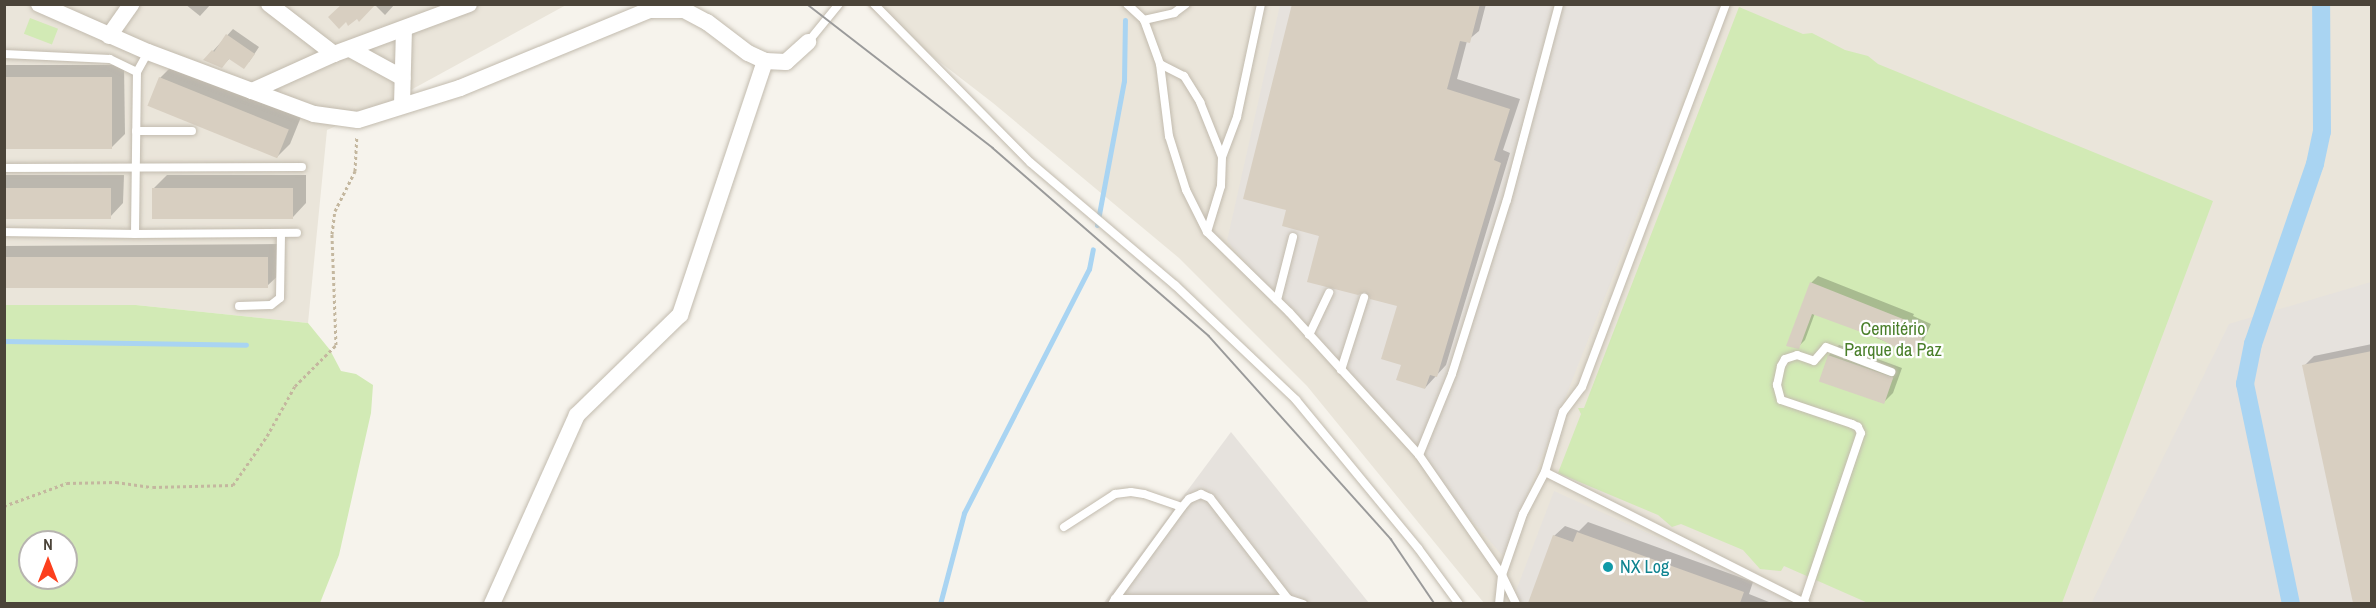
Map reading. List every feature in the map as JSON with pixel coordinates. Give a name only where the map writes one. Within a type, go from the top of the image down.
[{"type":"street","points":[[39,4],[148,52],[314,114],[358,120],[460,88],[649,10],[684,10],[707,22],[748,53],[765,61],[786,62],[808,42]]},
{"type":"street","points":[[109,36],[131,4]]},
{"type":"street","points":[[270,4],[342,52],[402,78]]},
{"type":"street","points":[[252,91],[342,52],[469,4]]},
{"type":"street","points":[[402,105],[404,30]]},
{"type":"street","points":[[492,603],[577,415],[680,315],[765,61]]},
{"type":"lane","points":[[808,42],[839,4]]},
{"type":"lane","points":[[874,4],[1031,163],[1175,285],[1296,400],[1418,548],[1459,603]]},
{"type":"lane","points":[[1127,4],[1144,20],[1160,64],[1169,136],[1186,190],[1207,232],[1277,300],[1419,455],[1502,575],[1516,603]]},
{"type":"lane","points":[[1144,20],[1174,13],[1186,4]]},
{"type":"lane","points":[[1207,232],[1221,186],[1222,157],[1237,117],[1261,4]]},
{"type":"lane","points":[[1419,455],[1452,374],[1507,200],[1559,4]]},
{"type":"lane","points":[[1499,603],[1502,575],[1523,514],[1545,472],[1563,412],[1582,387],[1726,4]]},
{"type":"lane","points":[[135,234],[137,72],[148,52]]},
{"type":"lane","points":[[4,54],[110,59],[137,72]]},
{"type":"lane","points":[[1160,64],[1184,76],[1200,102],[1222,157]]},
{"type":"lane","points":[[136,131],[192,131]]},
{"type":"lane","points":[[4,168],[302,167]]},
{"type":"lane","points":[[4,232],[297,233]]},
{"type":"lane","points":[[239,306],[271,305],[279,298],[282,292],[281,234]]},
{"type":"lane","points":[[1277,300],[1293,237]]},
{"type":"lane","points":[[1309,335],[1329,293]]},
{"type":"lane","points":[[1341,370],[1364,298]]},
{"type":"lane","points":[[1545,472],[1805,602],[1861,433],[1858,427],[1852,424],[1781,399],[1777,385],[1782,366],[1785,359],[1797,355],[1814,361],[1826,347],[1891,372]]},
{"type":"lane","points":[[1064,527],[1115,494],[1144,494],[1182,507]]},
{"type":"lane","points":[[1113,601],[1182,507],[1195,494],[1210,498],[1288,599]]},
{"type":"lane","points":[[1113,601],[1288,599],[1304,603]]},
{"type":"path","points":[[4,506],[67,483],[116,482],[153,487],[233,485],[267,436],[295,386],[336,345],[332,234],[335,211],[355,171],[358,120]]},
{"type":"shaded area","points":[[1717,4],[1719,7],[1503,556],[1227,241],[1280,5]]},
{"type":"shaded area","points":[[4,5],[566,5],[387,103],[327,130],[308,323],[136,305],[5,305]]},
{"type":"shaded area","points":[[866,5],[2371,5],[2371,603],[1484,603],[1307,386],[1179,258],[993,103]]},
{"type":"shaded area","points":[[2371,282],[2371,603],[2091,604],[2229,324]]},
{"type":"shaded area","points":[[1231,432],[1369,603],[1103,604]]},
{"type":"shaded area","points":[[1554,491],[1804,603],[1511,604]]},
{"type":"green space","name":"Cemitério Parque da Paz","points":[[1739,7],[1803,34],[1812,33],[1845,50],[1868,56],[1878,64],[2213,201],[2062,603],[1868,603],[1784,566],[1781,571],[1760,569],[1743,550],[1681,524],[1672,527],[1658,515],[1558,473],[1581,414],[1578,408],[1584,408]]},
{"type":"green space","points":[[30,18],[58,29],[52,45],[24,34]]},
{"type":"green space","points":[[4,305],[136,305],[308,323],[330,350],[341,371],[356,374],[373,385],[371,413],[339,555],[320,603],[5,603]]},
{"type":"building","points":[[342,4],[376,4],[359,22],[357,19],[348,26],[346,22],[339,29],[328,17]]},
{"type":"building","points":[[1292,4],[1480,4],[1470,43],[1460,41],[1447,89],[1510,109],[1494,160],[1501,163],[1437,377],[1430,375],[1425,389],[1396,380],[1401,365],[1381,359],[1397,306],[1370,299],[1365,292],[1358,295],[1307,282],[1319,236],[1282,226],[1286,210],[1243,199]]},
{"type":"building","points":[[226,34],[255,54],[244,69],[229,59],[222,68],[203,60],[212,50],[214,52]]},
{"type":"building","points":[[4,77],[112,77],[112,149],[4,149]]},
{"type":"building","points":[[159,77],[289,129],[277,158],[147,106]]},
{"type":"building","points":[[4,188],[111,188],[111,219],[4,219]]},
{"type":"building","points":[[152,188],[293,188],[293,219],[152,219]]},
{"type":"building","points":[[4,257],[268,257],[268,288],[4,288]]},
{"type":"building","points":[[1810,282],[1908,321],[1907,323],[1925,331],[1914,357],[1880,339],[1812,314],[1799,349],[1786,346]]},
{"type":"building","points":[[2372,351],[2372,603],[2353,603],[2302,365]]},
{"type":"building","points":[[1828,355],[1893,377],[1884,404],[1819,381]]},
{"type":"building","name":"NX Log","points":[[1577,532],[1744,592],[1740,603],[1528,603],[1553,535],[1573,542]]},
{"type":"waterway","points":[[2291,604],[2245,384],[2253,344],[2315,164],[2322,132],[2321,4]]},
{"type":"waterway","points":[[1097,225],[1124,81],[1125,20]]},
{"type":"waterway","points":[[940,604],[964,513],[1089,269],[1093,249]]},
{"type":"waterway","points":[[4,341],[246,345]]},
{"type":"tram line","points":[[807,4],[993,148],[1209,336],[1391,539],[1435,604]]},
{"type":"place","name":"NX Log","points":[[1608,567]]}]
